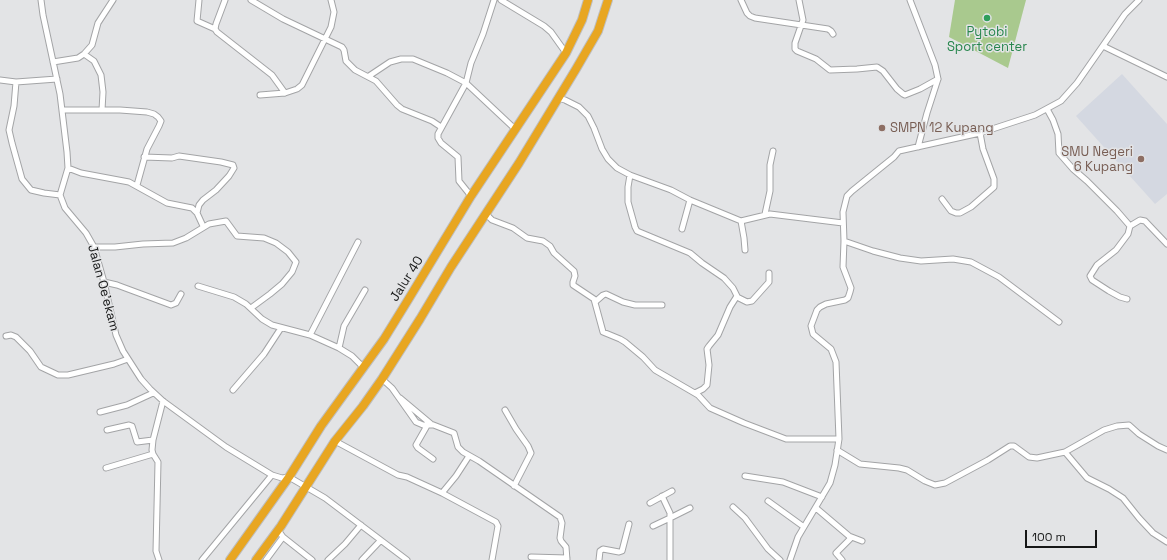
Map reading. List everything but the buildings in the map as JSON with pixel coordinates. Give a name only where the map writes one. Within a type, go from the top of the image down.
[{"type":"highway","name":"Jalur 40","points":[[230,560],[289,477],[326,420],[363,368],[408,300],[471,196],[566,53],[582,20],[588,0]]},
{"type":"highway","points":[[256,560],[280,533],[334,441],[363,406],[382,378],[552,109],[598,31],[608,0]]},
{"type":"street","points":[[16,82],[14,106],[9,130],[22,179],[32,190],[60,195],[68,168],[67,152],[57,79],[41,0]]},
{"type":"street","points":[[54,62],[78,58],[84,54],[92,45],[98,23],[113,0]]},
{"type":"street","points":[[199,0],[197,22],[214,29],[231,45],[254,60],[272,75],[285,93]]},
{"type":"street","points":[[214,29],[225,0]]},
{"type":"street","points":[[250,0],[283,19],[342,47],[346,61],[355,70],[376,81],[392,100],[402,109],[432,121],[441,127]]},
{"type":"street","points":[[260,95],[285,93],[297,89],[302,85],[325,40],[333,19],[334,8],[331,0]]},
{"type":"street","points":[[471,196],[458,179],[457,156],[439,141],[438,134],[466,83],[470,63],[483,34],[494,0]]},
{"type":"street","points":[[500,0],[544,26],[551,32],[566,53]]},
{"type":"street","points":[[741,0],[747,13],[755,18],[828,29],[833,34]]},
{"type":"street","points":[[799,0],[803,18],[802,25],[796,39],[795,49],[820,61],[830,70],[877,67],[883,71],[897,89],[906,95],[938,79]]},
{"type":"street","points":[[910,0],[935,65],[938,79],[918,147]]},
{"type":"street","points":[[790,560],[798,537],[822,498],[833,474],[839,439],[836,362],[831,349],[828,345],[815,336],[811,326],[817,310],[820,307],[845,300],[849,296],[851,288],[843,266],[843,212],[846,199],[850,193],[894,157],[899,151],[980,133],[1047,109],[1067,96],[1125,14],[1139,0]]},
{"type":"street","points":[[1103,46],[1167,76]]},
{"type":"street","points":[[84,54],[94,61],[101,75],[103,92],[102,110]]},
{"type":"street","points":[[368,76],[390,62],[400,59],[413,59],[447,73],[466,83],[515,128]]},
{"type":"street","points":[[0,80],[16,82],[57,79]]},
{"type":"street","points":[[558,98],[579,107],[588,116],[602,149],[608,159],[617,168],[630,175],[671,190],[690,200],[741,221],[770,214],[843,223]]},
{"type":"street","points":[[1047,109],[1058,134],[1058,153],[1117,211],[1130,226]]},
{"type":"street","points":[[62,110],[148,112],[158,116],[161,121],[160,126],[147,149],[137,185]]},
{"type":"street","points":[[942,199],[951,211],[960,213],[971,207],[994,187],[994,179],[983,149],[980,133]]},
{"type":"street","points":[[765,214],[770,190],[770,165],[774,151]]},
{"type":"street","points":[[144,157],[172,158],[179,156],[226,162],[234,166],[229,176],[223,183],[203,200],[199,205],[197,212]]},
{"type":"street","points":[[68,168],[81,173],[129,182],[137,185],[153,196],[167,203],[192,208],[197,212],[203,226]]},
{"type":"street","points":[[630,175],[628,202],[637,231],[690,253],[724,278],[733,288],[737,297],[747,302],[752,300],[769,282],[769,273]]},
{"type":"street","name":"Jalan Oe'ekam","points":[[60,195],[65,208],[86,233],[94,247],[104,282],[116,336],[120,346],[141,379],[153,393],[226,447],[272,475],[282,478],[289,477]]},
{"type":"street","points":[[682,229],[690,200]]},
{"type":"street","points":[[486,214],[492,220],[513,228],[527,238],[543,241],[550,246],[554,253],[574,271],[574,285],[588,294],[595,302],[601,329],[604,333],[620,339],[643,357],[658,372],[695,393],[710,408],[744,424],[786,439],[839,439]]},
{"type":"street","points":[[1127,299],[1109,291],[1092,280],[1090,276],[1097,264],[1116,250],[1128,234],[1130,226],[1140,220],[1145,221],[1167,244]]},
{"type":"street","points":[[94,247],[173,243],[186,238],[203,226],[226,221],[237,236],[272,240],[288,252],[295,261],[296,265],[282,284],[251,308]]},
{"type":"street","points":[[741,221],[745,250]]},
{"type":"street","points":[[844,241],[873,251],[907,259],[953,259],[971,262],[999,277],[1059,322]]},
{"type":"street","points":[[310,335],[358,242]]},
{"type":"street","points":[[104,282],[117,285],[171,305],[176,303],[181,294]]},
{"type":"street","points":[[198,286],[234,298],[251,308],[267,323],[310,335],[339,348],[352,356],[363,368]]},
{"type":"street","points":[[339,348],[344,326],[365,290]]},
{"type":"street","points":[[595,302],[606,294],[623,302],[635,305],[662,305]]},
{"type":"street","points":[[695,393],[704,389],[707,385],[709,365],[707,353],[709,346],[718,335],[730,308],[737,297]]},
{"type":"street","points":[[233,390],[264,354],[281,328]]},
{"type":"street","points":[[6,336],[11,335],[16,337],[30,351],[41,367],[58,375],[68,375],[114,364],[128,359]]},
{"type":"street","points":[[382,378],[400,398],[431,424],[454,433],[458,446],[463,452],[560,517],[562,523],[560,538],[566,547],[567,559],[531,557]]},
{"type":"street","points":[[100,412],[127,404],[153,393]]},
{"type":"street","points":[[400,398],[416,422],[423,425],[428,424],[442,428]]},
{"type":"street","points":[[159,560],[156,551],[158,462],[153,454],[153,440],[163,401]]},
{"type":"street","points":[[505,410],[531,453],[514,486]]},
{"type":"street","points":[[428,424],[416,445],[434,459]]},
{"type":"street","points":[[107,430],[129,425],[132,426],[137,442],[153,440]]},
{"type":"street","points":[[837,450],[860,464],[907,470],[925,481],[935,484],[945,483],[988,460],[1010,446],[1014,446],[1032,458],[1064,452],[1104,430],[1127,425],[1131,426],[1139,434],[1154,444],[1167,450]]},
{"type":"street","points":[[334,441],[398,475],[407,477],[442,493],[496,522],[498,526],[492,560]]},
{"type":"street","points":[[1064,452],[1087,478],[1123,498],[1152,533],[1167,542]]},
{"type":"street","points":[[106,468],[153,454]]},
{"type":"street","points":[[442,493],[456,476],[469,456]]},
{"type":"street","points":[[202,560],[272,475]]},
{"type":"street","points":[[745,476],[783,482],[822,498]]},
{"type":"street","points":[[289,477],[325,498],[407,560]]},
{"type":"street","points":[[650,503],[672,491]]},
{"type":"street","points":[[662,496],[670,513],[670,560]]},
{"type":"street","points":[[768,502],[804,527]]},
{"type":"street","points":[[733,506],[745,518],[768,549],[780,560]]},
{"type":"street","points":[[654,526],[690,508]]},
{"type":"street","points":[[816,508],[848,536],[862,541]]},
{"type":"street","points":[[599,560],[600,551],[603,548],[619,552],[622,551],[629,524]]},
{"type":"street","points":[[328,560],[345,544],[361,525]]},
{"type":"street","points":[[266,560],[280,533],[312,560]]},
{"type":"street","points":[[842,560],[836,553],[850,539],[848,536]]},
{"type":"street","points":[[362,560],[380,541]]},
{"type":"shaded area","name":"SMU Negeri 6 Kupang","points":[[1122,74],[1167,124],[1167,194],[1155,204],[1076,116]]},
{"type":"green space","name":"Pytobi Sport center","points":[[955,0],[1026,0],[1008,68],[949,37]]},
{"type":"place","name":"Pytobi Sport center","points":[[987,18]]},
{"type":"place","name":"SMPN 12 Kupang","points":[[882,128]]},
{"type":"place","name":"SMU Negeri 6 Kupang","points":[[1141,159]]}]
